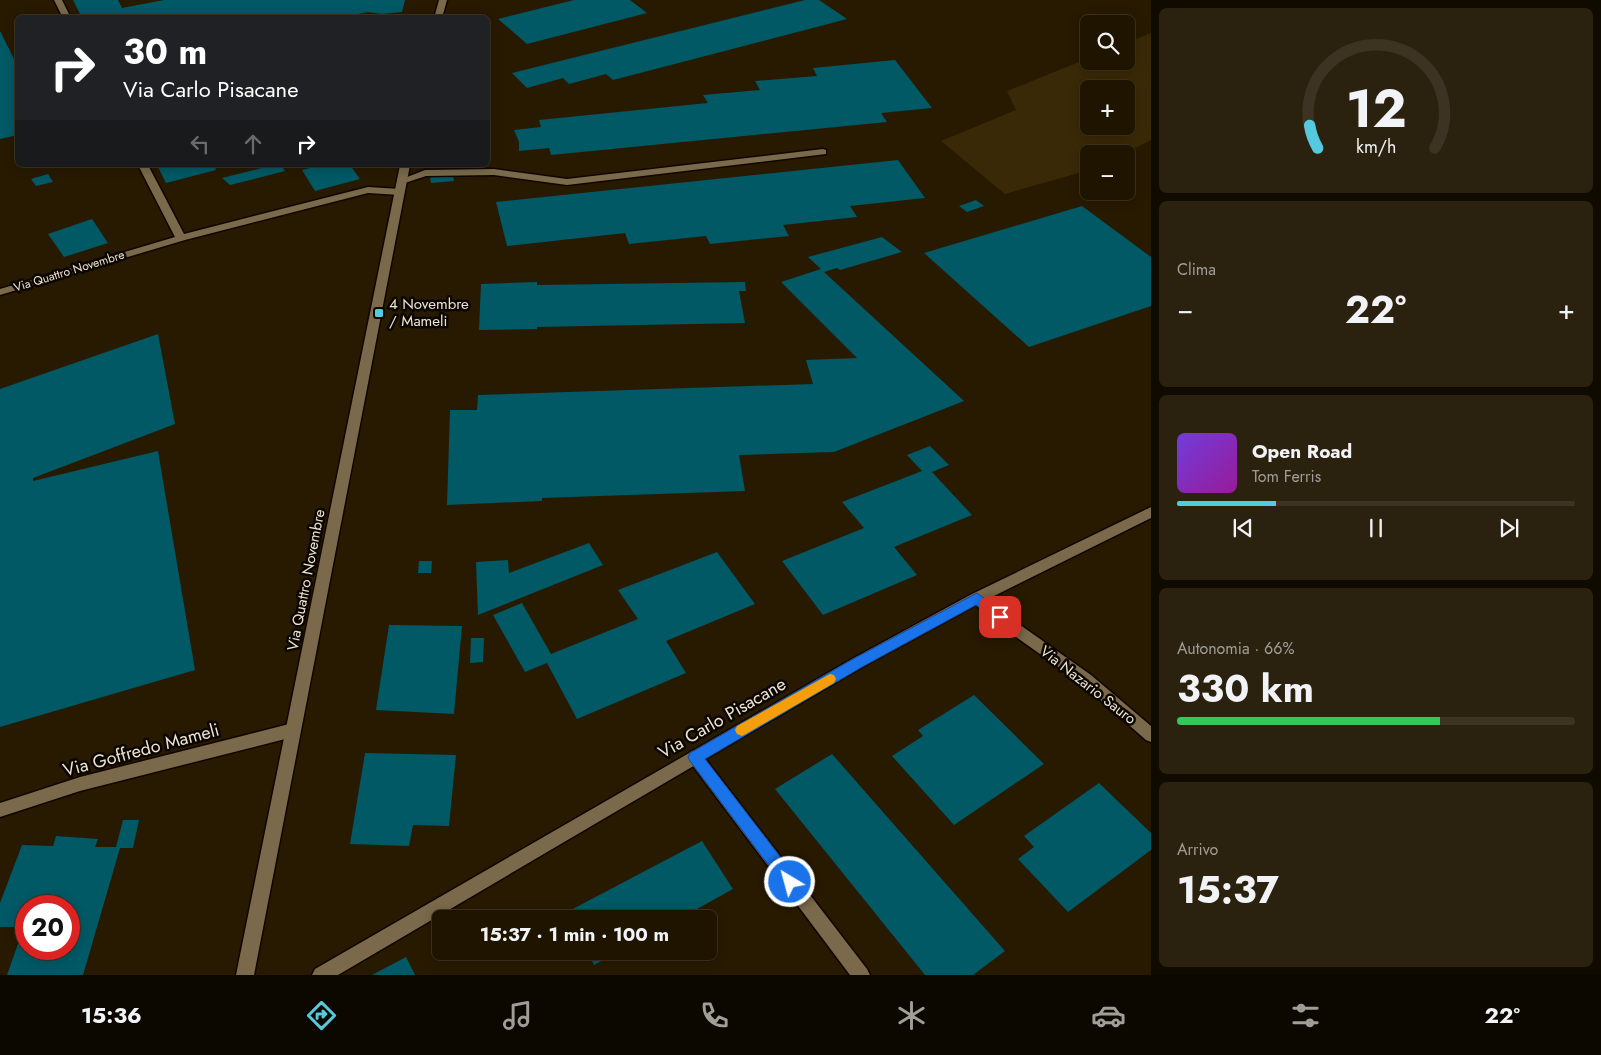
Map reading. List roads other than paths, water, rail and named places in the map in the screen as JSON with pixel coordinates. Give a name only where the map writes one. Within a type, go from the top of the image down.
[{"type":"street","points":[[58,0],[66,15]]},
{"type":"street","points":[[439,15],[443,0]]},
{"type":"street","points":[[401,186],[425,173],[494,172],[567,182],[823,152]]},
{"type":"street","points":[[144,167],[181,238]]},
{"type":"street","name":"Via Quattro Novembre","points":[[245,975],[405,167]]},
{"type":"street","name":"Via Quattro Novembre","points":[[0,292],[181,238],[368,190],[401,186]]},
{"type":"street","name":"Via Carlo Pisacane","points":[[321,975],[857,663],[977,598],[1151,512]]},
{"type":"street","name":"Via Nazario Sauro","points":[[977,598],[1011,626],[1086,679],[1151,735]]},
{"type":"street","name":"Via Goffredo Mameli","points":[[0,810],[80,784],[293,730]]},
{"type":"street","points":[[695,757],[861,975]]},
{"type":"place","name":"4 Novembre / Mameli","points":[[379,313]]}]
